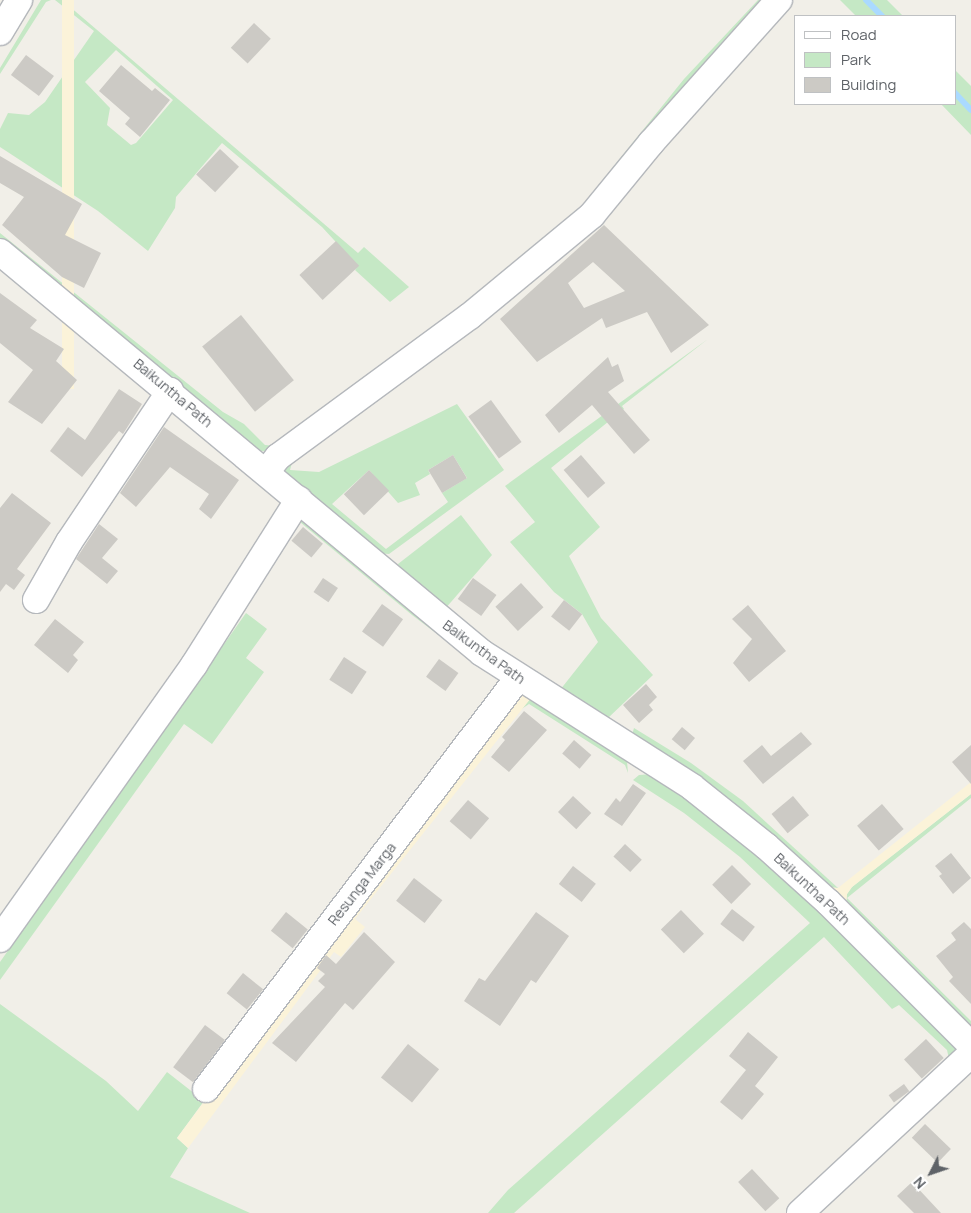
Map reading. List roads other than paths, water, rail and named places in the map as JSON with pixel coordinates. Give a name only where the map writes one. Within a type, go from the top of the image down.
[{"type":"street","points":[[0,32],[19,0]]},
{"type":"street","points":[[267,471],[278,457],[470,316],[592,215],[651,143],[779,0]]},
{"type":"street","name":"Baikuntha Path","points":[[0,252],[267,471],[438,618],[518,678],[692,787],[766,846],[828,902],[971,1045]]},
{"type":"street","points":[[36,600],[69,542],[170,391]]},
{"type":"street","points":[[0,939],[194,665],[299,499]]},
{"type":"street","name":"Resunga Marga","points":[[206,1089],[518,678]]},
{"type":"street","points":[[800,1213],[971,1054]]},
{"type":"waterway","points":[[866,0],[881,15]]},
{"type":"waterway","points":[[956,94],[971,110]]}]
